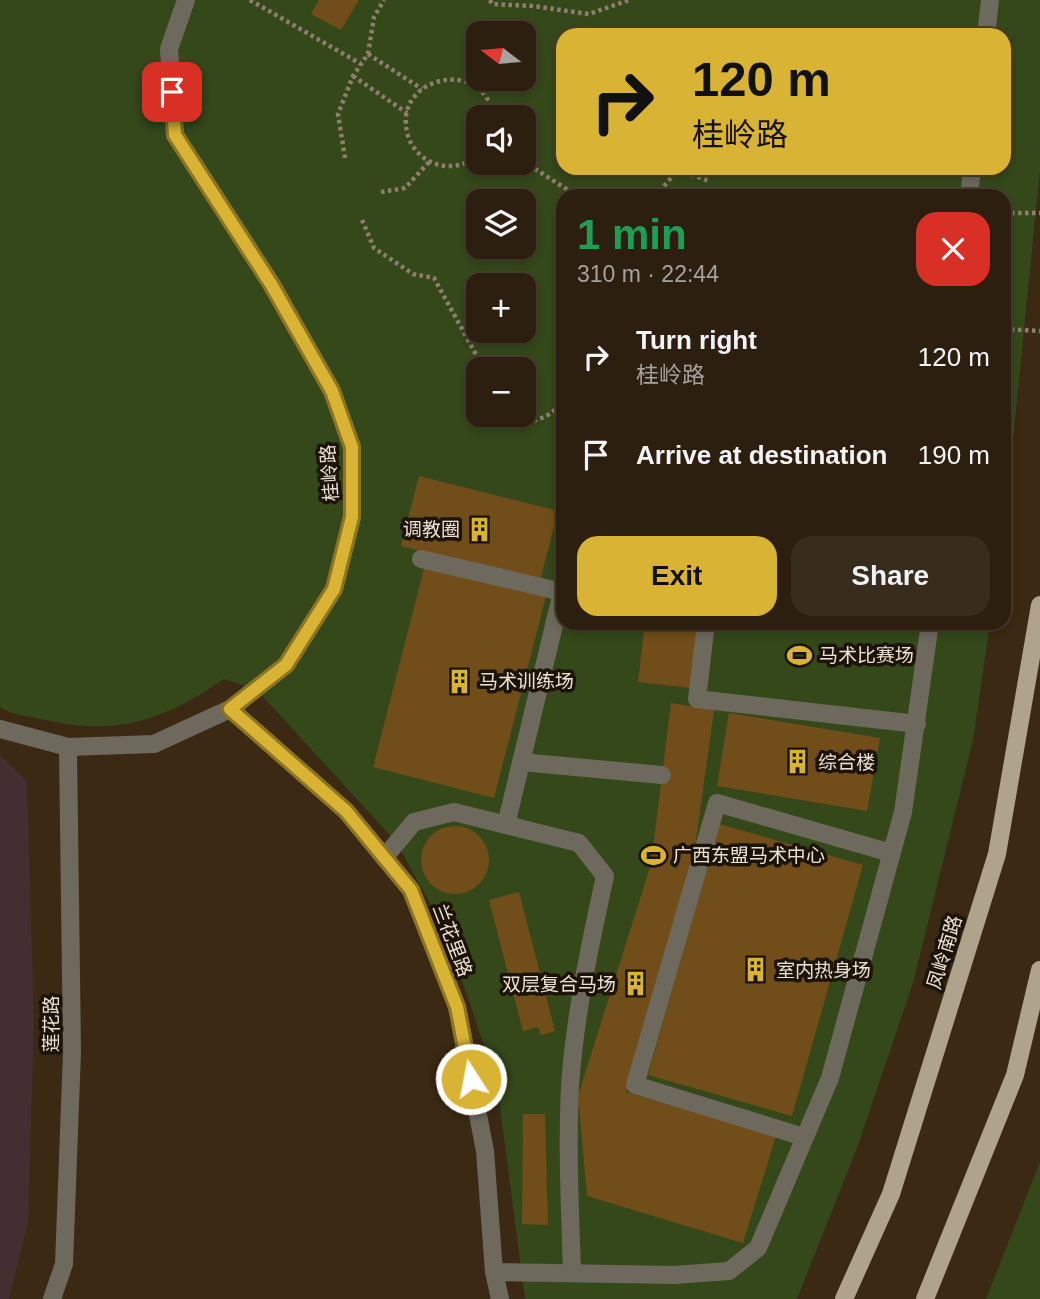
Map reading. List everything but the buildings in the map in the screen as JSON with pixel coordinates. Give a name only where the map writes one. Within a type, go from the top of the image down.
[{"type":"main road","name":"凤岭南路","points":[[844,1299],[891,1194],[997,853],[1040,605]]},
{"type":"main road","points":[[925,1299],[1015,1075],[1040,970]]},
{"type":"street","name":"桂岭路","points":[[0,729],[68,747],[154,744],[230,709],[286,665],[334,589],[352,517],[352,447],[332,391],[271,284],[175,135],[169,49],[186,0]]},
{"type":"street","points":[[987,28],[990,0]]},
{"type":"street","points":[[421,559],[556,591]]},
{"type":"street","points":[[506,825],[556,617]]},
{"type":"street","points":[[705,630],[697,699],[917,724]]},
{"type":"street","points":[[494,1272],[674,1275],[729,1271],[758,1248],[830,1077],[903,812],[929,630]]},
{"type":"street","name":"兰花里路","points":[[230,709],[346,811],[411,890],[457,1007],[485,1151],[494,1272],[500,1299]]},
{"type":"street","name":"莲花路","points":[[52,1299],[64,1264],[72,1066],[68,747]]},
{"type":"street","points":[[521,762],[662,775]]},
{"type":"street","points":[[804,1137],[635,1085],[717,803],[891,853]]},
{"type":"street","points":[[384,858],[414,822],[454,812],[579,843],[605,876],[583,977],[570,1083],[568,1155],[572,1272]]},
{"type":"path","points":[[250,0],[361,64]]},
{"type":"path","points":[[345,158],[338,114],[353,76],[368,54],[374,17],[384,0]]},
{"type":"path","points":[[490,0],[492,4],[533,6],[589,14],[629,0]]},
{"type":"path","points":[[368,54],[422,89]]},
{"type":"path","points":[[353,76],[407,113]]},
{"type":"path","points":[[466,162],[457,166],[429,162],[410,141],[406,127],[412,100],[422,89],[449,78],[463,81],[486,98],[488,105]]},
{"type":"path","points":[[381,192],[405,188],[429,162]]},
{"type":"path","points":[[536,169],[567,189]]},
{"type":"path","points":[[664,186],[674,175]]},
{"type":"path","points":[[692,175],[709,181]]},
{"type":"path","points":[[1011,213],[1040,213]]},
{"type":"path","points":[[362,220],[374,248],[413,274],[435,278],[478,357]]},
{"type":"path","points":[[1011,329],[1040,331]]},
{"type":"path","points":[[536,420],[556,409]]},
{"type":"shaded area","points":[[0,755],[27,781],[34,1021],[28,1223],[9,1299],[0,1299]]},
{"type":"green space","points":[[0,0],[1040,0],[1040,170],[1011,460],[1011,189],[556,189],[556,630],[989,630],[973,740],[913,983],[857,1148],[797,1299],[525,1299],[497,1084],[446,933],[397,843],[257,690],[224,679],[202,694],[159,715],[115,725],[68,724],[14,714],[0,707]]},
{"type":"green space","points":[[1040,1162],[1040,1299],[986,1299]]},
{"type":"place","name":"调教圈","points":[[480,529]]},
{"type":"place","name":"马术比赛场","points":[[799,655]]},
{"type":"place","name":"马术训练场","points":[[459,681]]},
{"type":"place","name":"综合楼","points":[[798,762]]},
{"type":"place","name":"广西东盟马术中心","points":[[653,855]]},
{"type":"place","name":"室内热身场","points":[[756,970]]},
{"type":"place","name":"双层复合马场","points":[[636,984]]},
{"type":"route","points":[[172,92],[175,135],[271,284],[332,391],[352,447],[352,517],[334,589],[286,665],[230,709],[346,811],[411,890],[457,1007],[471,1079]]}]
